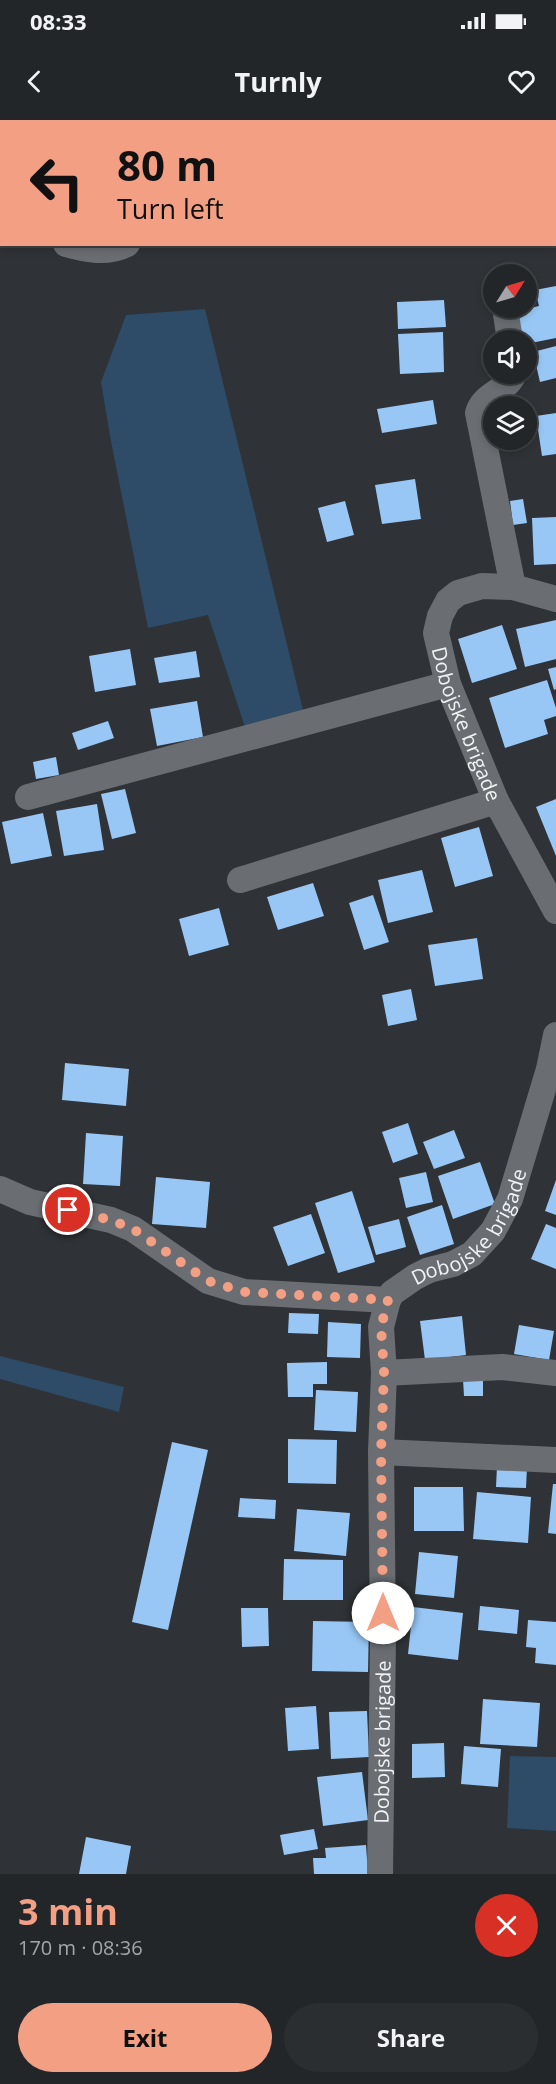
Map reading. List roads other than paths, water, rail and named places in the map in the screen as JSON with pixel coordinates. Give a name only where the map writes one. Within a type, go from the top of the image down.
[{"type":"street","points":[[74,246],[93,251],[117,249],[123,246]]},
{"type":"street","points":[[507,384],[480,404],[478,413],[513,587]]},
{"type":"street","name":"Dobojske brigade","points":[[556,599],[513,587],[482,586],[458,593],[448,601],[440,616],[436,633],[448,684],[496,801],[556,911]]},
{"type":"street","points":[[28,797],[448,684]]},
{"type":"street","points":[[240,880],[496,801]]},
{"type":"street","name":"Dobojske brigade","points":[[380,1874],[383,1636],[381,1452],[384,1372],[381,1327],[388,1300],[401,1285],[429,1270],[453,1264],[472,1254],[493,1231],[510,1199],[549,1069],[556,1035]]},
{"type":"street","points":[[0,1189],[30,1202],[111,1220],[133,1229],[208,1281],[244,1292],[388,1300]]},
{"type":"street","points":[[384,1372],[502,1367],[556,1373]]},
{"type":"street","points":[[381,1452],[556,1460]]}]
